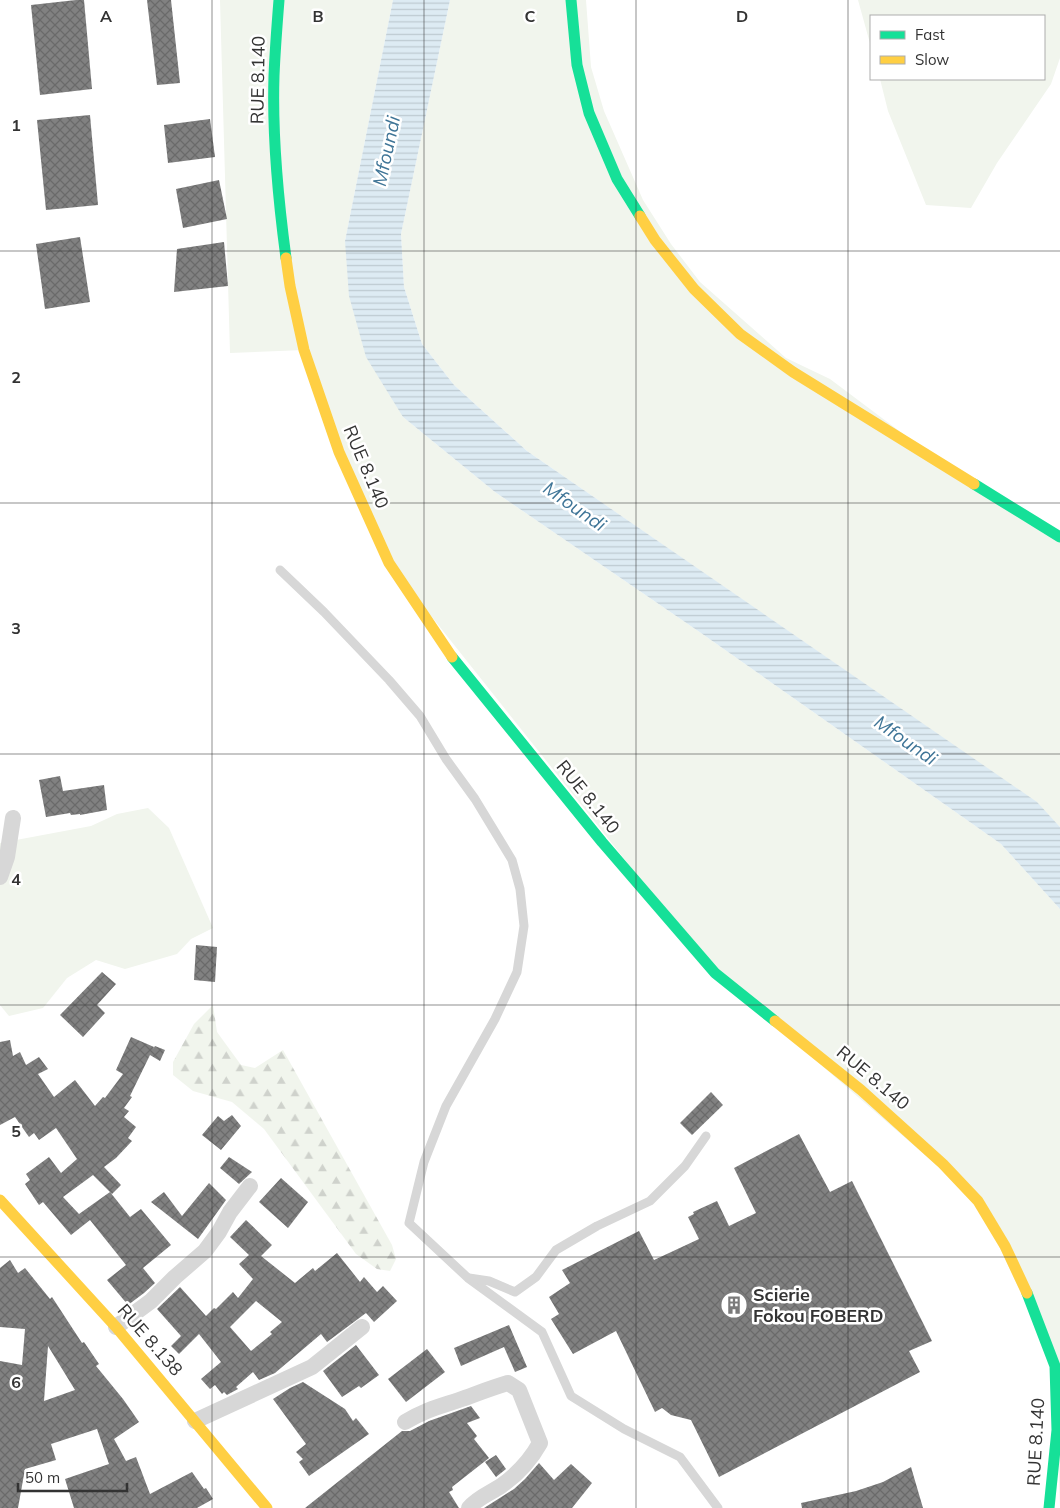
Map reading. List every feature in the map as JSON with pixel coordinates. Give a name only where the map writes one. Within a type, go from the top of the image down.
[{"type":"main road","name":"RUE 8.140","points":[[279,0],[274,77],[275,143],[281,218],[290,286],[304,350],[339,452],[389,563],[453,660],[602,842],[715,973],[861,1090],[943,1164],[978,1201],[1005,1246],[1033,1305],[1055,1366],[1057,1430],[1049,1508]]},
{"type":"main road","points":[[571,0],[577,65],[589,113],[596,130],[622,186],[655,240],[694,289],[740,334],[793,372],[1060,537]]},
{"type":"main road","name":"RUE 8.138","points":[[0,1200],[116,1327],[268,1508]]},
{"type":"street","points":[[0,877],[7,858],[13,818]]},
{"type":"street","points":[[116,1327],[151,1300],[205,1251],[219,1232],[230,1212],[250,1186]]},
{"type":"street","points":[[195,1421],[312,1367],[362,1327]]},
{"type":"street","points":[[405,1422],[423,1411],[460,1400],[489,1388],[508,1383],[519,1390],[540,1443],[524,1468],[469,1508]]},
{"type":"lane","points":[[280,570],[324,612],[389,680],[420,716],[446,759],[475,798],[512,860],[520,889],[524,926],[517,972],[495,1018],[446,1106],[424,1162],[409,1223],[468,1278],[542,1332],[572,1396],[624,1429],[680,1457],[718,1508]]},
{"type":"lane","points":[[468,1278],[489,1281],[515,1292],[536,1277],[556,1250],[597,1226],[650,1200],[686,1166],[706,1136]]},
{"type":"green space","points":[[220,0],[393,0],[345,241],[403,417],[495,492],[701,633],[1001,844],[1060,909],[1060,1508],[1055,1366],[978,1201],[715,973],[389,563],[304,350],[230,353]]},
{"type":"green space","points":[[450,0],[586,0],[591,67],[604,111],[643,200],[671,244],[700,282],[786,358],[830,379],[946,466],[1060,537],[1060,827],[1036,802],[527,451],[454,385],[422,344],[404,287],[401,234]]},
{"type":"green space","points":[[858,0],[1060,0],[1060,58],[1051,84],[997,163],[971,208],[926,205],[888,111],[880,80],[1045,80],[1045,15],[870,15],[870,43]]},
{"type":"green space","points":[[148,808],[169,828],[213,928],[191,939],[177,954],[125,969],[96,960],[67,978],[43,1008],[9,1016],[0,1005],[0,843],[91,826],[117,814]]},
{"type":"green space","points":[[213,1005],[217,1032],[241,1065],[255,1068],[283,1050],[392,1245],[396,1259],[390,1271],[377,1269],[356,1254],[264,1129],[232,1102],[193,1091],[173,1075],[173,1062],[194,1024]]},
{"type":"water","name":"Mfoundi","points":[[393,0],[450,0],[401,234],[404,287],[422,344],[454,385],[527,451],[1037,802],[1060,827],[1060,909],[1001,844],[701,633],[495,492],[403,417],[366,357],[349,296],[345,241]]},
{"type":"building","points":[[84,0],[92,89],[40,95],[31,5]]},
{"type":"building","points":[[147,0],[171,0],[180,83],[157,85]]},
{"type":"building","points":[[90,115],[98,205],[46,210],[37,120]]},
{"type":"building","points":[[210,119],[215,157],[168,163],[164,125]]},
{"type":"building","points":[[219,180],[227,219],[183,228],[176,189]]},
{"type":"building","points":[[80,237],[90,302],[45,309],[36,244]]},
{"type":"building","points":[[224,242],[228,286],[174,292],[177,249]]},
{"type":"building","points":[[60,776],[63,791],[104,785],[107,810],[80,815],[71,815],[70,813],[46,817],[39,780]]},
{"type":"building","points":[[196,945],[217,947],[215,982],[194,980]]},
{"type":"building","points":[[102,972],[116,984],[97,1005],[105,1013],[83,1037],[60,1015]]},
{"type":"building","points":[[131,1037],[154,1047],[153,1049],[155,1046],[165,1050],[160,1061],[150,1055],[130,1096],[132,1097],[124,1108],[129,1111],[124,1117],[136,1127],[128,1138],[132,1141],[116,1158],[104,1167],[121,1185],[112,1194],[110,1192],[130,1217],[141,1209],[171,1245],[143,1268],[155,1283],[128,1305],[107,1280],[126,1265],[90,1220],[71,1235],[43,1202],[39,1205],[25,1184],[30,1180],[26,1174],[49,1157],[61,1173],[77,1159],[56,1128],[39,1140],[34,1133],[29,1137],[15,1117],[0,1125],[0,1042],[10,1040],[13,1056],[20,1052],[26,1065],[39,1057],[48,1069],[38,1074],[54,1097],[75,1080],[95,1106],[103,1097],[105,1098],[123,1074],[116,1070]],"holes":[[[93,1175],[110,1192],[79,1214],[63,1197]]]},
{"type":"building","points":[[711,1092],[723,1105],[692,1135],[680,1123]]},
{"type":"building","points":[[232,1115],[241,1126],[221,1150],[202,1135],[218,1116],[224,1121]]},
{"type":"building","name":"Scierie Fokou FOBERD","points":[[799,1134],[830,1192],[852,1181],[932,1341],[909,1351],[920,1372],[719,1477],[691,1420],[671,1415],[662,1408],[655,1412],[616,1331],[573,1354],[551,1319],[559,1314],[549,1297],[570,1283],[562,1270],[639,1231],[654,1260],[699,1239],[688,1217],[694,1214],[693,1212],[717,1201],[729,1226],[756,1213],[734,1168]]},
{"type":"building","points":[[229,1157],[252,1172],[239,1184],[220,1168]]},
{"type":"building","points":[[281,1178],[308,1202],[288,1228],[259,1202]]},
{"type":"building","points":[[209,1183],[226,1200],[198,1239],[151,1202],[164,1192],[182,1216]]},
{"type":"building","points":[[246,1220],[272,1245],[261,1256],[295,1283],[313,1268],[315,1271],[337,1253],[360,1282],[364,1277],[377,1292],[383,1286],[397,1301],[374,1322],[366,1313],[327,1342],[321,1334],[275,1373],[259,1380],[253,1372],[236,1387],[238,1389],[227,1395],[224,1392],[222,1394],[215,1385],[210,1389],[201,1379],[221,1362],[199,1334],[179,1354],[171,1346],[181,1336],[157,1309],[180,1287],[206,1316],[233,1292],[238,1298],[253,1279],[239,1264],[249,1255],[230,1237]],"holes":[[[256,1301],[282,1322],[270,1332],[272,1334],[251,1351],[230,1327]]]},
{"type":"building","points":[[10,1260],[18,1273],[25,1268],[50,1299],[52,1297],[82,1343],[84,1342],[99,1364],[96,1366],[139,1422],[114,1439],[126,1461],[136,1457],[150,1494],[192,1472],[213,1499],[197,1508],[74,1508],[65,1479],[109,1464],[97,1429],[51,1444],[56,1460],[25,1469],[18,1508],[0,1508],[0,1361],[22,1365],[25,1329],[0,1327],[0,1268]],"holes":[[[48,1346],[75,1390],[44,1401]]]},
{"type":"building","points":[[509,1325],[527,1367],[515,1372],[504,1347],[461,1366],[454,1348]]},
{"type":"building","points":[[356,1345],[379,1375],[361,1388],[359,1386],[342,1397],[323,1371]]},
{"type":"building","points":[[427,1349],[445,1372],[406,1402],[388,1379]]},
{"type":"building","points":[[303,1382],[345,1409],[353,1421],[356,1418],[369,1434],[309,1476],[299,1462],[303,1459],[296,1452],[306,1444],[273,1399]]},
{"type":"building","points":[[471,1406],[480,1418],[467,1423],[477,1436],[474,1439],[489,1458],[452,1487],[453,1490],[449,1492],[459,1508],[305,1508],[402,1431],[410,1431],[429,1421]]},
{"type":"building","points":[[496,1455],[506,1469],[496,1477],[485,1462]]},
{"type":"building","points":[[539,1463],[554,1480],[571,1464],[592,1483],[572,1508],[484,1508],[514,1489]]},
{"type":"building","points":[[911,1467],[923,1508],[802,1508],[801,1503],[856,1491],[883,1482]]},
{"type":"traffic: fast","points":[[279,0],[275,48],[274,122],[278,190],[286,258]]},
{"type":"traffic: fast","points":[[571,0],[577,65],[589,113],[617,179],[640,216]]},
{"type":"traffic: fast","points":[[974,484],[1060,537]]},
{"type":"traffic: fast","points":[[452,657],[602,842],[715,973],[775,1021]]},
{"type":"traffic: fast","points":[[1027,1293],[1055,1366],[1057,1430],[1049,1508]]},
{"type":"traffic: slow","points":[[640,216],[655,240],[694,289],[740,334],[793,372],[974,484]]},
{"type":"traffic: slow","points":[[286,258],[304,350],[339,452],[389,563],[452,657]]},
{"type":"traffic: slow","points":[[775,1021],[861,1090],[943,1164],[978,1201],[1005,1246],[1027,1293]]},
{"type":"traffic: slow","points":[[0,1200],[116,1327],[267,1508]]},
{"type":"place","name":"Scierie Fokou FOBERD","points":[[734,1305]]}]
